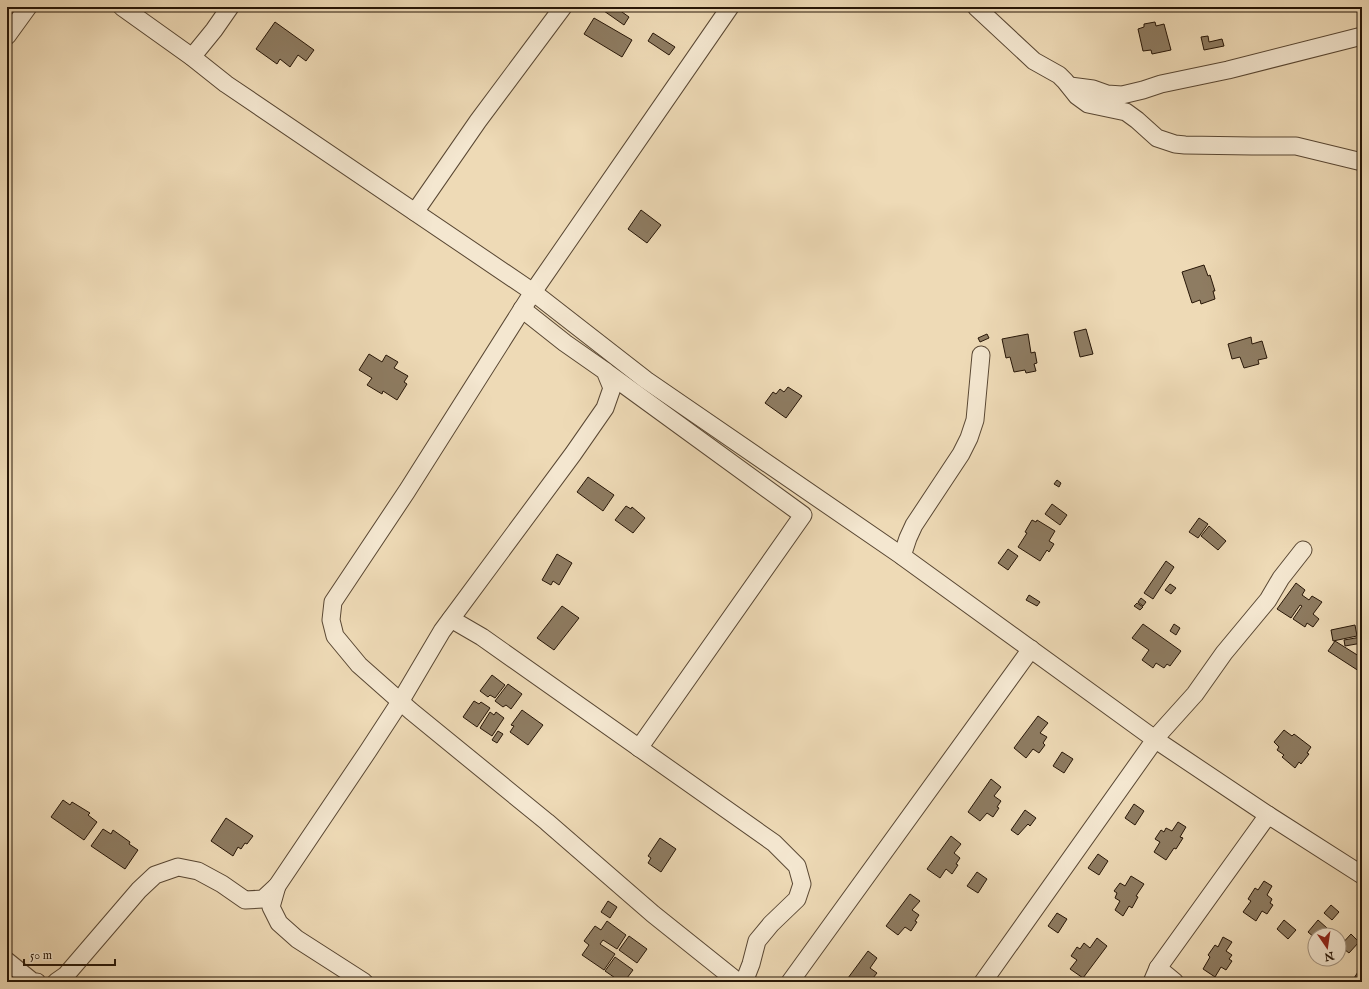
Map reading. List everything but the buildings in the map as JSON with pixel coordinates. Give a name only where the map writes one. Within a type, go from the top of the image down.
[{"type":"street","points":[[7,36],[28,7]]},
{"type":"street","points":[[122,7],[192,57],[226,84],[533,292],[646,380],[902,556],[1156,740],[1268,815],[1362,875]]},
{"type":"street","points":[[192,57],[230,7]]},
{"type":"street","points":[[415,212],[478,121],[563,7]]},
{"type":"street","points":[[730,7],[533,292],[407,491],[333,602],[331,620],[335,636],[358,665],[400,702],[547,822],[653,914],[738,982]]},
{"type":"street","points":[[976,7],[1034,61],[1058,75],[1083,101],[1088,104],[1126,112],[1157,138],[1184,146],[1296,146],[1362,162]]},
{"type":"street","points":[[1070,86],[1093,89],[1107,94],[1122,95],[1161,84],[1228,70],[1362,36]]},
{"type":"street","points":[[522,309],[565,343],[803,515],[639,748]]},
{"type":"street","points":[[902,556],[914,525],[966,445],[969,438],[975,420],[981,355]]},
{"type":"street","points":[[245,900],[263,899],[277,886],[400,702],[442,631],[573,454],[605,408],[612,388],[605,371]]},
{"type":"street","points":[[983,982],[1163,729],[1195,694],[1228,648],[1249,621],[1260,610],[1281,578],[1303,550]]},
{"type":"street","points":[[451,619],[482,636],[774,843],[797,866],[802,884],[797,899],[771,924],[757,941],[751,964],[744,982]]},
{"type":"street","points":[[790,982],[1031,649]]},
{"type":"street","points":[[1175,982],[1155,975],[1268,815]]},
{"type":"street","points":[[56,982],[66,975],[139,890],[155,875],[178,867],[198,871],[222,884],[279,923],[297,939],[364,982]]},
{"type":"street","points":[[277,886],[272,907],[279,923]]},
{"type":"street","points":[[7,961],[33,982],[37,982]]}]
